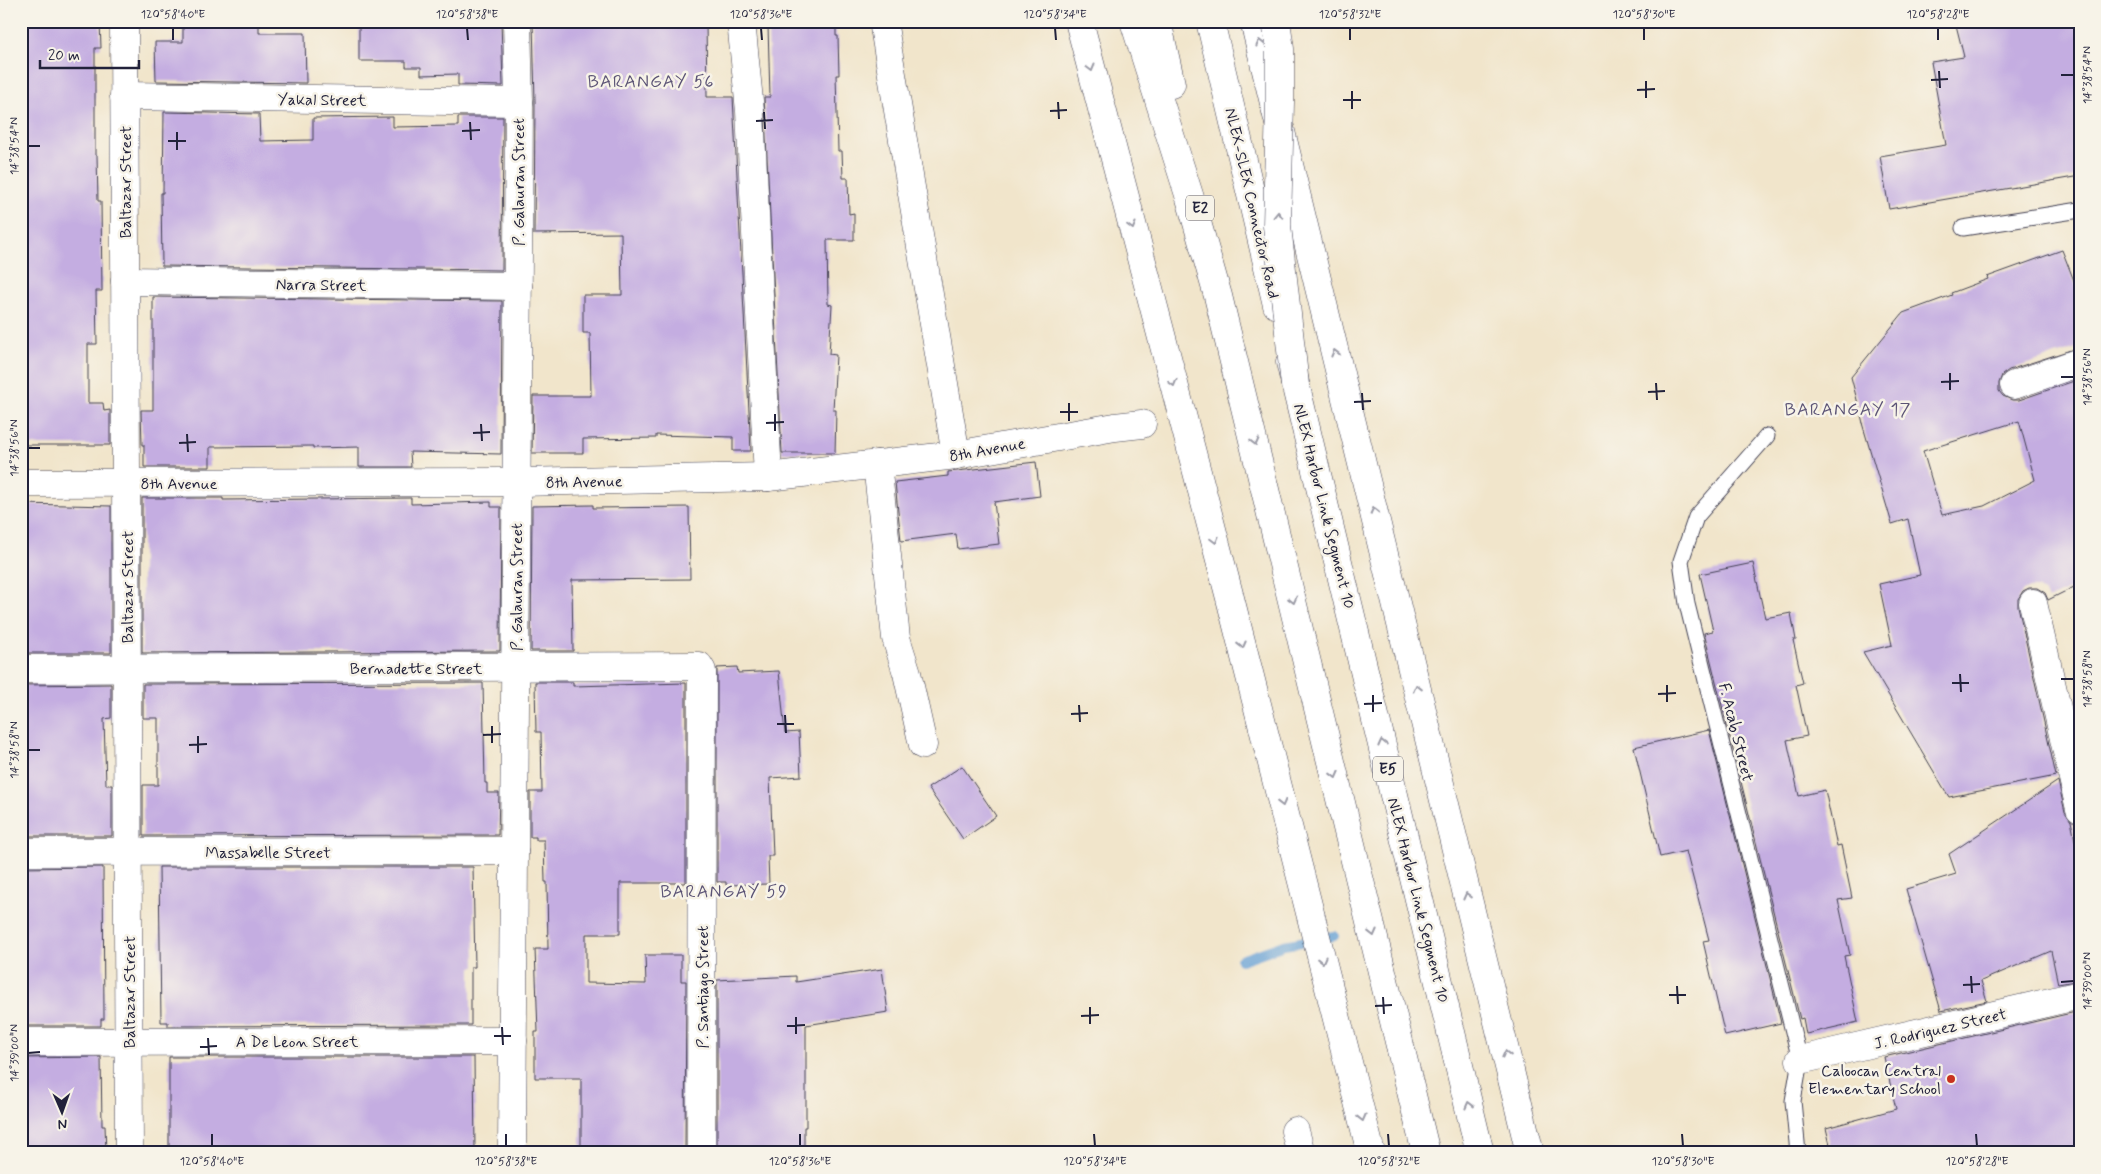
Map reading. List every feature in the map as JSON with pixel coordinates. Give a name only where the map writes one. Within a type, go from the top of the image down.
[{"type":"main road","name":"Baltazar Street","points":[[124,21],[130,1153]]},
{"type":"main road","name":"P. Galauran Street","points":[[512,1153],[519,102],[517,21]]},
{"type":"main road","points":[[741,21],[750,111],[768,478]]},
{"type":"main road","points":[[1078,21],[1230,598],[1372,1153]]},
{"type":"main road","points":[[1134,21],[1193,207],[1218,296],[1426,1153]]},
{"type":"main road","name":"E2","points":[[1157,21],[1243,395]]},
{"type":"main road","name":"NLEX-SLEX Connector Road","points":[[1210,21],[1295,385]]},
{"type":"main road","points":[[1254,21],[1530,1153]]},
{"type":"main road","points":[[1276,21],[1280,48],[1277,226],[1295,385]]},
{"type":"main road","points":[[884,27],[956,455]]},
{"type":"main road","name":"Yakal Street","points":[[124,96],[519,102]]},
{"type":"main road","name":"Narra Street","points":[[125,281],[518,286]]},
{"type":"main road","points":[[2014,385],[2080,362]]},
{"type":"main road","name":"NLEX Harbor Link Segment 10","points":[[1295,385],[1480,1153]]},
{"type":"main road","name":"8th Avenue","points":[[21,483],[516,482],[768,478],[956,455],[1142,424]]},
{"type":"main road","points":[[877,464],[896,638],[907,673],[923,744]]},
{"type":"main road","points":[[2033,603],[2080,809]]},
{"type":"main road","name":"Bernadette Street","points":[[21,669],[699,666],[702,671]]},
{"type":"main road","name":"P. Santiago Street","points":[[701,1153],[702,671]]},
{"type":"main road","name":"Massabelle Street","points":[[21,852],[514,851]]},
{"type":"main road","name":"J. Rodriguez Street","points":[[1800,1060],[2080,995]]},
{"type":"main road","name":"A De Leon Street","points":[[21,1042],[513,1040]]},
{"type":"lane","points":[[1963,228],[2080,210]]},
{"type":"lane","name":"F. Acab Street","points":[[1766,436],[1696,517],[1681,561],[1687,604],[1800,1060]]},
{"type":"lane","points":[[1798,1153],[1793,1101],[1800,1060]]},
{"type":"building","points":[[21,21],[100,21],[101,48],[95,48],[95,155],[97,155],[98,201],[101,201],[102,291],[96,291],[97,344],[88,344],[88,403],[103,403],[104,411],[110,410],[110,445],[21,445]]},
{"type":"building","points":[[183,21],[259,21],[259,33],[305,33],[306,83],[156,81],[155,42],[183,42]]},
{"type":"building","points":[[359,21],[501,21],[503,86],[458,85],[458,74],[421,75],[421,67],[406,67],[406,61],[359,61]]},
{"type":"building","points":[[533,21],[706,22],[707,97],[733,97],[751,451],[733,451],[733,437],[656,435],[656,438],[583,439],[583,453],[532,453],[533,396],[591,396],[590,333],[583,333],[583,295],[622,295],[621,233],[534,234],[535,102]]},
{"type":"building","points":[[791,21],[836,21],[836,36],[838,36],[839,75],[836,75],[838,151],[842,151],[843,178],[848,178],[849,214],[854,213],[854,240],[827,240],[828,304],[832,305],[829,354],[836,355],[833,410],[836,410],[835,453],[782,453],[764,97],[770,97],[768,26],[791,26]]},
{"type":"building","points":[[1955,21],[2080,21],[2080,176],[1889,209],[1880,156],[1946,145],[1931,62],[1964,57]]},
{"type":"building","points":[[164,112],[259,114],[260,141],[313,140],[313,118],[393,117],[393,127],[458,126],[458,117],[503,117],[502,270],[162,266],[161,193],[163,193]]},
{"type":"building","points":[[2062,250],[2080,296],[2080,347],[2009,370],[2002,375],[1999,391],[2003,396],[2012,400],[2019,400],[2080,379],[2080,584],[2048,600],[2045,593],[2037,588],[2029,588],[2023,591],[2018,599],[2056,776],[1949,797],[1863,652],[1892,645],[1879,584],[1920,575],[1908,519],[1892,524],[1862,423],[1851,377],[1903,313],[1952,295],[1951,293],[1988,279],[1987,277]],"holes":[[[2019,421],[2035,480],[1984,506],[1942,515],[1923,451]]]},
{"type":"building","points":[[153,297],[502,301],[501,454],[410,452],[411,467],[359,467],[359,447],[210,447],[210,467],[144,467],[141,410],[153,410]]},
{"type":"building","points":[[1036,462],[1040,496],[994,502],[999,544],[958,549],[956,534],[901,541],[895,482],[948,476],[948,472]]},
{"type":"building","points":[[142,498],[223,498],[223,500],[411,498],[411,504],[491,502],[491,507],[501,507],[500,651],[142,653]]},
{"type":"building","points":[[21,504],[111,506],[111,653],[21,653]]},
{"type":"building","points":[[593,505],[593,508],[689,507],[690,579],[572,580],[573,651],[531,651],[532,506]]},
{"type":"building","points":[[1753,563],[1765,618],[1791,613],[1796,640],[1793,640],[1803,683],[1796,685],[1807,736],[1787,740],[1799,796],[1825,790],[1837,846],[1841,845],[1852,898],[1838,900],[1850,955],[1844,956],[1858,1022],[1806,1034],[1803,1018],[1800,1019],[1704,633],[1713,631],[1700,574]]},
{"type":"building","points":[[737,667],[738,673],[779,671],[785,733],[799,732],[801,776],[770,778],[773,856],[768,856],[769,884],[726,885],[726,882],[717,882],[717,668]]},
{"type":"building","points":[[535,682],[573,682],[573,686],[686,683],[686,883],[620,883],[620,934],[586,934],[586,983],[646,984],[645,955],[681,955],[681,981],[686,981],[685,1153],[581,1153],[581,1078],[535,1078],[535,1032],[538,1032],[535,949],[548,949],[544,840],[536,840],[536,837],[530,837],[530,792],[542,792],[541,732],[536,732]]},
{"type":"building","points":[[483,683],[485,783],[487,783],[487,793],[499,793],[498,835],[143,836],[143,785],[158,785],[158,718],[143,718],[143,684]]},
{"type":"building","points":[[111,684],[111,718],[104,719],[106,785],[112,785],[112,836],[21,836],[21,685]]},
{"type":"building","points":[[1709,730],[1781,1023],[1725,1036],[1703,941],[1709,940],[1686,851],[1660,857],[1634,747]]},
{"type":"building","points":[[962,766],[996,816],[963,839],[928,788]]},
{"type":"building","points":[[2058,781],[2065,812],[2071,821],[2080,865],[2080,980],[2058,984],[2051,951],[1981,981],[1987,1001],[1941,1011],[1906,889],[1956,874],[1949,854]]},
{"type":"building","points":[[103,867],[104,1019],[101,1019],[101,1026],[21,1026],[21,868]]},
{"type":"building","points":[[159,867],[473,867],[475,967],[471,967],[471,1025],[168,1026],[168,1022],[161,1022]]},
{"type":"building","points":[[882,969],[888,1012],[806,1025],[806,1127],[804,1127],[804,1153],[717,1153],[717,980],[796,976],[796,982]]},
{"type":"building","name":"Caloocan Central Elementary School","points":[[2080,1011],[2080,1153],[1832,1153],[1826,1128],[1896,1109],[1884,1057]]},
{"type":"building","points":[[101,1057],[102,1126],[105,1126],[106,1152],[21,1153],[21,1058]]},
{"type":"building","points":[[169,1057],[474,1057],[475,1153],[169,1153]]},
{"type":"waterway","points":[[1241,960],[1284,945],[1334,936]]},
{"type":"place","name":"Caloocan Central Elementary School","points":[[1951,1079]]},
{"type":"district","name":"BARANGAY 56","points":[[651,81]]},
{"type":"district","name":"BARANGAY 17","points":[[1848,409]]},
{"type":"district","name":"BARANGAY 59","points":[[724,891]]}]
